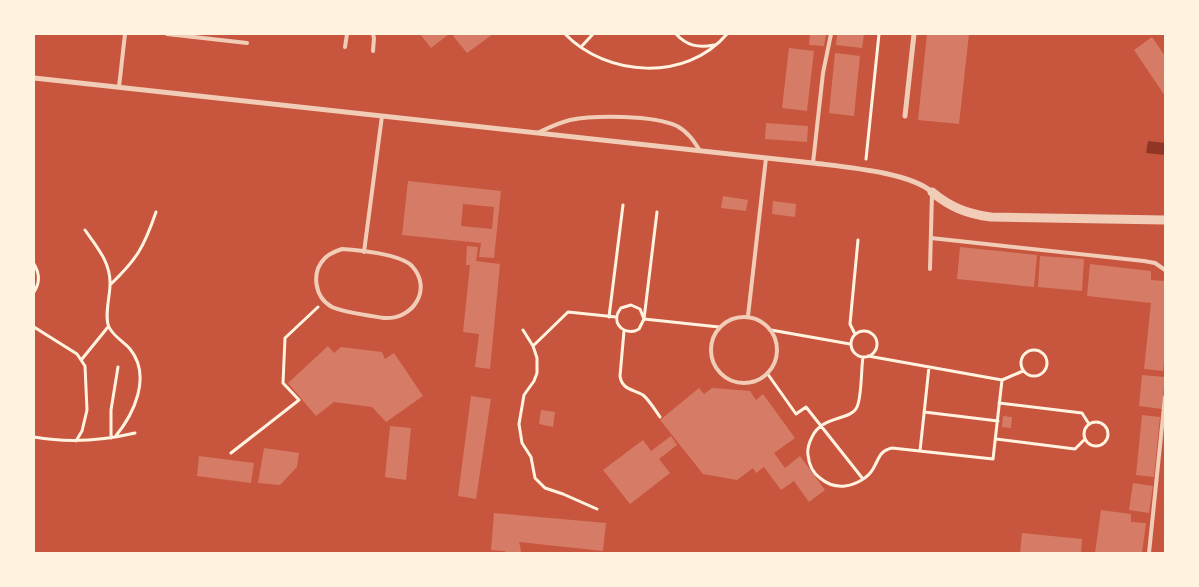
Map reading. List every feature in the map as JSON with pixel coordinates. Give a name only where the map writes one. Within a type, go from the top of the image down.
[{"type":"street","points":[[905,116],[914,34]]},
{"type":"street","points":[[34,78],[864,170],[914,180],[957,209],[973,215],[990,217],[1163,220]]},
{"type":"lane","points":[[119,87],[125,34]]},
{"type":"lane","points":[[167,34],[203,36],[247,43]]},
{"type":"lane","points":[[345,47],[347,34]]},
{"type":"lane","points":[[372,34],[374,38],[373,51]]},
{"type":"lane","points":[[813,163],[824,68],[831,34]]},
{"type":"lane","points":[[364,252],[382,116]]},
{"type":"lane","points":[[537,133],[553,126],[579,119],[639,118],[676,126],[691,137],[700,152]]},
{"type":"lane","points":[[748,316],[766,158]]},
{"type":"lane","points":[[930,269],[932,192]]},
{"type":"lane","points":[[931,238],[1144,261],[1155,263],[1165,270]]},
{"type":"lane","points":[[342,250],[364,252],[404,261],[412,266],[420,284],[417,302],[411,310],[402,316],[384,318],[341,310],[332,307],[325,301],[319,293],[316,284],[316,274],[325,258],[333,252],[342,250]]},
{"type":"lane","points":[[748,316],[756,319],[771,330],[775,338],[776,357],[773,366],[760,379],[742,383],[732,381],[717,370],[712,362],[710,343],[719,326],[732,318],[748,316]]},
{"type":"lane","points":[[1149,553],[1165,397]]},
{"type":"path","points":[[565,34],[581,47],[609,62],[626,67],[642,68],[660,68],[681,64],[700,55],[727,34]]},
{"type":"path","points":[[581,47],[592,34]]},
{"type":"path","points":[[676,34],[691,46],[715,45]]},
{"type":"path","points":[[864,170],[879,34]]},
{"type":"path","points":[[610,317],[623,205]]},
{"type":"path","points":[[110,285],[131,264],[147,240],[156,212]]},
{"type":"path","points":[[644,319],[640,310],[631,305],[621,308],[616,317],[618,326],[624,331],[635,332],[644,319],[657,212]]},
{"type":"path","points":[[85,230],[108,267],[110,285],[107,307],[108,326],[135,356],[141,375],[136,402],[124,427],[113,438]]},
{"type":"path","points":[[856,334],[850,324],[858,240]]},
{"type":"path","points":[[34,264],[39,276],[34,292]]},
{"type":"path","points":[[231,453],[299,400],[283,383],[285,338],[325,301]]},
{"type":"path","points":[[534,346],[568,312],[616,317]]},
{"type":"path","points":[[644,319],[719,326]]},
{"type":"path","points":[[82,359],[108,326]]},
{"type":"path","points":[[34,327],[82,359],[86,372],[87,410],[82,431],[76,441]]},
{"type":"path","points":[[522,330],[534,346],[537,358],[537,373],[524,395],[519,424],[522,443],[531,457],[534,478],[545,488],[572,497],[597,509]]},
{"type":"path","points":[[771,330],[850,344]]},
{"type":"path","points":[[624,331],[620,376],[622,383],[626,388],[647,399],[660,417]]},
{"type":"path","points":[[866,331],[875,338],[876,349],[873,354],[863,357],[854,353],[850,344],[856,334],[866,331]]},
{"type":"path","points":[[1033,349],[1044,354],[1047,366],[1040,375],[1028,375],[1023,371],[1020,366],[1020,360],[1023,354],[1033,349]]},
{"type":"path","points":[[868,356],[1002,380],[1023,371]]},
{"type":"path","points":[[863,357],[857,407],[850,414],[820,426],[814,433],[808,451],[812,470],[819,477],[836,486],[855,484],[863,479],[873,469],[879,455],[892,448],[993,459],[1002,380]]},
{"type":"path","points":[[113,438],[111,410],[118,366]]},
{"type":"path","points":[[920,451],[929,367]]},
{"type":"path","points":[[767,373],[796,414],[806,407],[863,479]]},
{"type":"path","points":[[999,403],[1082,413],[1089,424]]},
{"type":"path","points":[[924,412],[998,421]]},
{"type":"path","points":[[996,439],[1075,449],[1085,439],[1085,428],[1089,424],[1094,422],[1104,424],[1107,429],[1107,439],[1099,446],[1089,443],[1085,439]]},
{"type":"path","points":[[34,438],[76,441],[113,438],[135,433]]},
{"type":"shaded area","points":[[1148,141],[1165,143],[1165,155],[1146,153]]},
{"type":"building","points":[[420,34],[449,34],[431,48]]},
{"type":"building","points":[[456,34],[493,34],[467,53],[453,36]]},
{"type":"building","points":[[810,34],[826,34],[824,46],[809,45]]},
{"type":"building","points":[[837,34],[864,34],[862,48],[836,45]]},
{"type":"building","points":[[927,34],[969,34],[959,124],[918,120]]},
{"type":"building","points":[[1152,37],[1165,56],[1165,96],[1134,50]]},
{"type":"building","points":[[789,48],[814,51],[807,111],[782,108]]},
{"type":"building","points":[[835,53],[860,56],[854,116],[829,113]]},
{"type":"building","points":[[766,123],[808,126],[807,142],[765,139]]},
{"type":"building","points":[[408,181],[501,191],[494,258],[479,257],[481,243],[402,235]],"holes":[[[463,204],[494,207],[492,229],[461,226]]]},
{"type":"building","points":[[723,196],[748,200],[746,211],[721,208]]},
{"type":"building","points":[[773,201],[796,204],[795,217],[772,214]]},
{"type":"building","points":[[467,246],[478,247],[476,261],[500,264],[490,369],[475,367],[479,334],[463,332],[470,265],[466,265]]},
{"type":"building","points":[[960,247],[1037,255],[1034,287],[957,279]]},
{"type":"building","points":[[1040,256],[1084,259],[1082,291],[1038,287]]},
{"type":"building","points":[[1090,264],[1151,271],[1151,280],[1165,281],[1165,352],[1163,371],[1144,369],[1151,303],[1087,296]]},
{"type":"building","points":[[328,346],[334,353],[341,347],[382,352],[385,359],[394,353],[423,396],[386,422],[372,407],[334,402],[316,416],[288,383]]},
{"type":"building","points":[[1142,375],[1165,377],[1162,409],[1139,406]]},
{"type":"building","points":[[699,388],[704,394],[712,388],[750,391],[756,400],[763,394],[795,438],[774,453],[785,468],[800,456],[825,490],[809,502],[794,481],[781,490],[764,467],[756,473],[753,468],[737,480],[703,474],[660,420]]},
{"type":"building","points":[[471,396],[491,399],[476,499],[458,496]]},
{"type":"building","points":[[541,410],[555,412],[553,427],[539,424]]},
{"type":"building","points":[[1142,415],[1160,417],[1154,477],[1136,475]]},
{"type":"building","points":[[1003,416],[1012,417],[1011,428],[1002,427]]},
{"type":"building","points":[[390,426],[411,428],[406,480],[385,477]]},
{"type":"building","points":[[671,436],[677,445],[659,459],[670,473],[630,504],[603,470],[643,440],[651,451]]},
{"type":"building","points":[[264,448],[299,453],[297,467],[280,485],[258,483]]},
{"type":"building","points":[[199,456],[254,463],[251,483],[197,476]]},
{"type":"building","points":[[1133,483],[1153,486],[1149,513],[1129,510]]},
{"type":"building","points":[[1101,510],[1131,514],[1131,522],[1146,523],[1142,553],[1095,553]]},
{"type":"building","points":[[494,513],[606,523],[603,551],[519,542],[520,553],[491,550]]},
{"type":"building","points":[[1022,533],[1082,539],[1081,553],[1020,553]]}]
